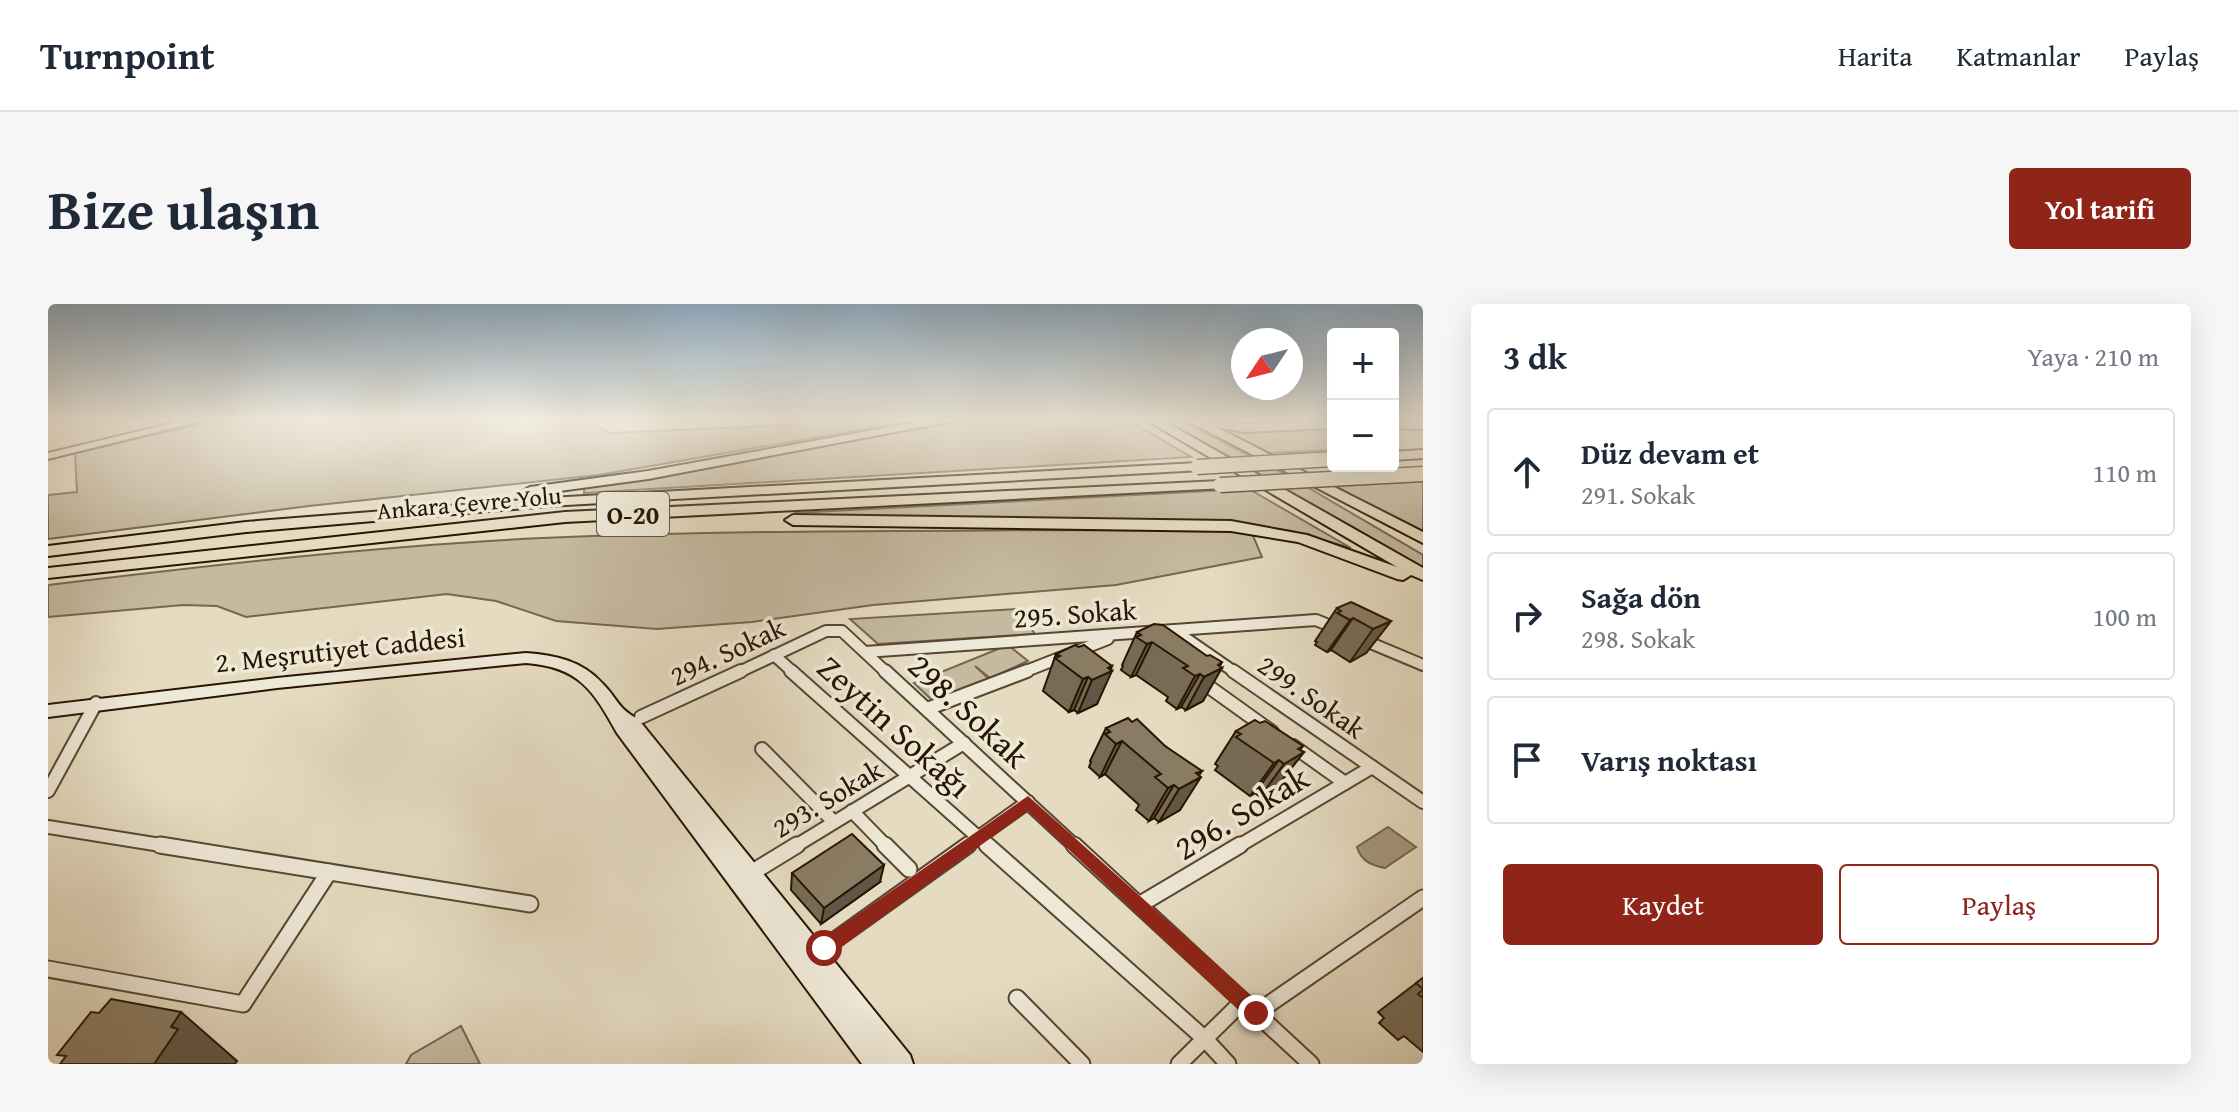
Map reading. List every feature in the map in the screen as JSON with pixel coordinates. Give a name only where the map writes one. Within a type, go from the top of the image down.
[{"type":"highway","points":[[246,527],[648,475],[756,455]]},
{"type":"highway","points":[[1215,455],[1423,575]]},
{"type":"highway","points":[[1259,455],[1423,538]]},
{"type":"highway","name":"Ankara Çevre Yolu","points":[[48,551],[246,527],[563,501],[1327,459]]},
{"type":"highway","name":"Ankara Çevre Yolu","points":[[48,573],[565,517],[1423,474]]},
{"type":"highway","points":[[1348,502],[1423,550]]},
{"type":"highway","points":[[1304,505],[1423,587]]},
{"type":"highway","points":[[294,544],[545,525],[724,519],[1231,526],[1301,538],[1403,575]]},
{"type":"main road","name":"2. Meşrutiyet Caddesi","points":[[48,711],[277,683],[544,658],[581,670],[877,1064]]},
{"type":"main road","name":"2. Meşrutiyet Caddesi","points":[[615,714],[632,723],[901,1064]]},
{"type":"street","name":"295. Sokak","points":[[865,652],[1316,620],[1423,665]]},
{"type":"street","name":"298. Sokak","points":[[833,630],[842,631],[1311,1064]]},
{"type":"street","name":"294. Sokak","points":[[641,717],[833,630]]},
{"type":"street","name":"299. Sokak","points":[[1174,630],[1423,802]]},
{"type":"street","points":[[1133,633],[1146,642]]},
{"type":"street","points":[[927,709],[1120,634]]},
{"type":"street","name":"Zeytin Sokağı","points":[[774,655],[1205,1039],[1228,1064]]},
{"type":"street","points":[[1183,668],[1345,783]]},
{"type":"street","points":[[48,791],[96,703]]},
{"type":"street","name":"293. Sokak","points":[[756,870],[964,743]]},
{"type":"street","points":[[762,749],[834,822]]},
{"type":"street","name":"296. Sokak","points":[[1139,905],[1372,767]]},
{"type":"street","points":[[824,948],[1028,802]]},
{"type":"street","points":[[852,811],[909,869]]},
{"type":"street","points":[[48,827],[530,904]]},
{"type":"street","points":[[48,969],[243,1004],[329,872]]},
{"type":"street","points":[[1179,1064],[1205,1039],[1250,1007],[1423,898]]},
{"type":"street","points":[[1017,998],[1082,1064]]},
{"type":"shaded area","points":[[75,455],[712,455],[599,475],[309,506],[48,539],[48,495],[77,492]]},
{"type":"shaded area","points":[[768,455],[1191,457],[584,493],[584,488]]},
{"type":"shaded area","points":[[1224,455],[1248,455],[1290,477],[1423,555],[1423,568]]},
{"type":"shaded area","points":[[1423,481],[1423,536],[1334,485]]},
{"type":"shaded area","points":[[1249,489],[1351,548],[1291,531],[1245,524],[795,519],[795,513]]},
{"type":"shaded area","points":[[1251,531],[1262,557],[1116,585],[873,605],[752,622],[657,629],[556,621],[496,601],[447,594],[246,617],[217,606],[183,605],[48,617],[48,585],[356,551],[542,538],[681,534]]},
{"type":"shaded area","points":[[1016,609],[1035,634],[878,644],[850,619]]},
{"type":"shaded area","points":[[1008,645],[1028,661],[990,678],[975,666],[990,680],[935,703],[914,683]]},
{"type":"shaded area","points":[[1388,827],[1416,847],[1385,868],[1367,862],[1357,847]]},
{"type":"shaded area","points":[[461,1026],[480,1064],[406,1064],[411,1055]]},
{"type":"building","points":[[1351,602],[1391,621],[1373,629],[1337,613],[1341,611],[1337,608]]},
{"type":"building","points":[[1154,624],[1163,625],[1207,656],[1222,662],[1218,665],[1222,668],[1204,677],[1200,674],[1195,676],[1183,668],[1188,666],[1152,642],[1147,644],[1136,637],[1141,635],[1137,632]]},
{"type":"building","points":[[1075,645],[1084,645],[1112,666],[1108,668],[1112,671],[1092,680],[1088,677],[1083,679],[1055,658],[1060,656],[1056,654]]},
{"type":"building","points":[[1128,718],[1132,722],[1137,719],[1165,746],[1202,771],[1196,773],[1201,777],[1179,789],[1174,785],[1168,788],[1155,777],[1161,774],[1122,741],[1116,744],[1105,734],[1110,732],[1106,728]]},
{"type":"building","points":[[1255,720],[1260,723],[1265,721],[1303,746],[1298,749],[1304,752],[1284,764],[1279,760],[1274,763],[1236,737],[1241,734],[1236,731]]},
{"type":"building","points":[[852,834],[884,865],[824,908],[792,873]]},
{"type":"building","points":[[111,999],[181,1012],[171,1027],[178,1029],[154,1064],[60,1064],[66,1056],[57,1055],[91,1012],[99,1013]]},
{"type":"route","points":[[824,948],[1028,802],[1256,1013]]}]
